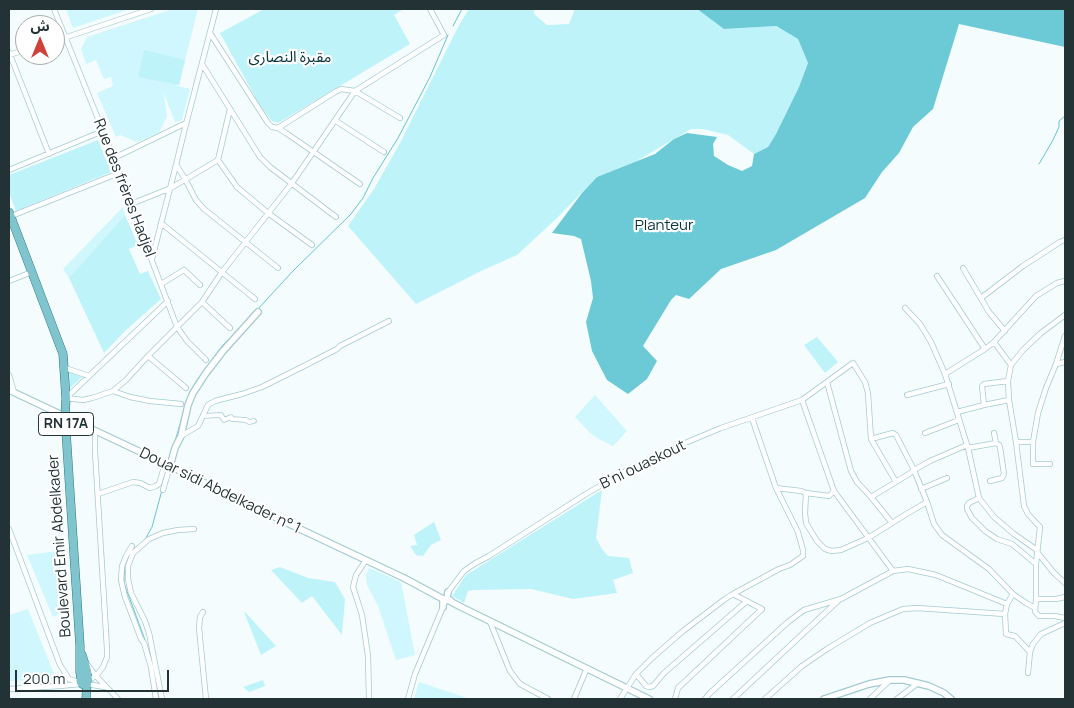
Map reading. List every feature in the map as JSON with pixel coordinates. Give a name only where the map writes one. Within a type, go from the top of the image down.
[{"type":"main road","name":"Boulevard Emir Abdelkader","points":[[9,215],[63,354],[80,672],[85,681]]},
{"type":"main road","name":"RN 17A","points":[[80,646],[84,661],[86,699]]},
{"type":"street","points":[[65,38],[151,9]]},
{"type":"street","points":[[152,259],[216,9]]},
{"type":"street","points":[[66,398],[83,400],[113,391],[202,302],[222,272],[292,183],[355,91],[444,35],[430,9]]},
{"type":"street","points":[[210,33],[268,123],[360,184]]},
{"type":"street","name":"Rue des frères Hadjel","points":[[65,38],[104,131],[177,326],[206,360]]},
{"type":"street","points":[[9,54],[49,154]]},
{"type":"street","points":[[202,64],[260,157],[270,167],[336,217]]},
{"type":"street","points":[[278,128],[342,89],[355,91],[400,118]]},
{"type":"street","points":[[131,204],[170,188],[218,160],[230,109]]},
{"type":"street","points":[[336,121],[384,152]]},
{"type":"street","points":[[114,158],[186,123]]},
{"type":"street","points":[[9,170],[104,131]]},
{"type":"street","points":[[218,160],[237,187],[268,213],[312,245]]},
{"type":"street","points":[[176,166],[186,179],[196,200],[204,209],[278,268]]},
{"type":"street","points":[[9,215],[119,173]]},
{"type":"street","points":[[161,223],[255,299]]},
{"type":"street","points":[[981,298],[1023,266],[1065,240]]},
{"type":"street","points":[[963,268],[989,312],[1005,331]]},
{"type":"street","points":[[161,284],[184,270],[200,285]]},
{"type":"street","points":[[9,281],[32,272]]},
{"type":"street","points":[[937,276],[985,349]]},
{"type":"street","points":[[945,374],[994,342],[1036,296],[1056,283],[1065,281]]},
{"type":"street","points":[[66,398],[168,301]]},
{"type":"street","points":[[202,302],[230,328]]},
{"type":"street","points":[[905,308],[920,324],[931,342],[949,384],[968,447],[979,498],[994,517],[1037,551],[1054,573],[1065,583]]},
{"type":"street","points":[[98,494],[133,482],[150,488],[159,484],[181,436],[188,405],[193,393],[223,351],[258,312]]},
{"type":"street","points":[[1065,315],[1040,333],[1023,350],[1011,365],[1008,381],[1024,506],[1028,514],[1040,527],[1036,564],[1036,614],[1039,616],[1060,616],[1065,618]]},
{"type":"street","points":[[181,436],[196,428],[208,405],[215,401],[268,384],[388,321]]},
{"type":"street","points":[[1050,464],[1033,464],[1033,442],[1038,412],[1065,336]]},
{"type":"street","points":[[994,342],[1011,365]]},
{"type":"street","points":[[148,356],[186,388]]},
{"type":"street","points":[[1056,364],[1065,362]]},
{"type":"street","name":"B'ni ouaskout","points":[[445,597],[464,571],[622,473],[696,439],[802,400],[853,363],[865,382],[868,394],[871,439]]},
{"type":"street","points":[[65,368],[89,376]]},
{"type":"street","points":[[9,375],[11,391]]},
{"type":"street","points":[[984,405],[982,386],[984,384],[1008,381]]},
{"type":"street","points":[[827,382],[851,471],[857,482],[892,523]]},
{"type":"street","points":[[907,395],[949,384]]},
{"type":"street","name":"Douar sidi Abdelkader n° 1","points":[[11,391],[404,578],[431,593],[445,597],[649,699]]},
{"type":"street","points":[[113,391],[150,401],[181,404]]},
{"type":"street","points":[[802,400],[834,491],[893,571]]},
{"type":"street","points":[[957,412],[1009,400]]},
{"type":"street","points":[[203,416],[221,415],[224,420],[231,417],[232,419],[242,419],[249,422],[254,421]]},
{"type":"street","points":[[620,699],[636,674],[683,631],[724,599],[779,569],[790,566],[803,556],[798,532],[776,488],[752,418]]},
{"type":"street","points":[[925,433],[959,420]]},
{"type":"street","points":[[9,689],[60,686],[85,681],[101,671],[105,663],[107,649],[95,431]]},
{"type":"street","points":[[896,482],[871,439],[893,433],[896,434],[914,470],[934,524],[942,535],[989,569],[1013,594],[1035,608]]},
{"type":"street","points":[[990,481],[1002,478],[1004,474],[1000,447],[996,443],[994,433]]},
{"type":"street","points":[[1016,442],[1033,442]]},
{"type":"street","points":[[871,497],[930,461],[968,447],[996,443]]},
{"type":"street","points":[[163,490],[168,465]]},
{"type":"street","points":[[921,489],[947,478]]},
{"type":"street","points":[[776,488],[829,496],[834,491]]},
{"type":"street","points":[[806,493],[806,523],[817,541],[825,549],[832,551],[841,550],[868,538],[927,502]]},
{"type":"street","points":[[979,498],[967,506],[972,518],[985,531],[997,539],[1012,544],[1036,564]]},
{"type":"street","points":[[9,529],[60,665],[67,676],[109,689],[118,699]]},
{"type":"street","points":[[162,699],[149,633],[129,586],[128,566],[133,553],[149,539],[163,532],[194,529]]},
{"type":"street","points":[[132,546],[122,566],[121,580],[125,597],[144,643],[151,667],[156,699]]},
{"type":"street","points":[[366,560],[356,575],[353,588],[362,616],[367,648],[369,699]]},
{"type":"street","points":[[706,699],[710,693],[796,616],[808,608],[841,598],[893,571],[908,569],[936,575],[1008,604]]},
{"type":"street","points":[[675,699],[678,688],[762,609],[733,594]]},
{"type":"street","points":[[1013,594],[1005,614],[1006,634],[1015,636],[1030,652]]},
{"type":"street","points":[[1036,599],[1056,599],[1065,595]]},
{"type":"street","points":[[408,699],[443,607],[445,597]]},
{"type":"street","points":[[733,699],[841,598]]},
{"type":"street","points":[[636,674],[646,686],[653,686],[664,673],[747,601]]},
{"type":"street","points":[[765,699],[802,666],[827,648],[870,624],[903,609],[917,608],[1005,614]]},
{"type":"street","points":[[203,612],[200,617],[199,628],[206,699]]},
{"type":"street","points":[[489,620],[510,671],[520,684],[548,699]]},
{"type":"street","points":[[1028,673],[1030,652],[1033,644],[1041,634],[1065,623]]},
{"type":"street","points":[[574,699],[587,668]]},
{"type":"street","points":[[60,686],[67,676]]},
{"type":"street","points":[[870,699],[890,680]]},
{"type":"street","points":[[824,699],[869,684],[890,680],[918,683],[938,690],[951,699]]},
{"type":"street","points":[[85,681],[109,689]]},
{"type":"street","points":[[897,699],[918,683]]},
{"type":"shaded area","points":[[66,9],[130,9],[73,28]]},
{"type":"shaded area","points":[[173,9],[198,9],[179,85],[174,85],[190,89],[182,120],[175,122],[164,94],[162,93],[164,95],[167,116],[159,133],[137,142],[120,135],[116,137],[97,93],[113,86],[111,77],[104,79],[96,60],[86,64],[81,49],[87,37]]},
{"type":"shaded area","points":[[123,207],[125,215],[69,278],[63,269]]},
{"type":"shaded area","points":[[595,395],[627,431],[613,446],[590,433],[575,417]]},
{"type":"shaded area","points":[[57,551],[67,571],[64,573],[68,586],[65,588],[71,609],[53,617],[27,555]]},
{"type":"shaded area","points":[[369,568],[401,582],[415,655],[396,660],[378,606],[367,585],[366,575]]},
{"type":"shaded area","points":[[28,609],[56,679],[9,681],[9,615]]},
{"type":"shaded area","points":[[419,682],[467,698],[467,699],[414,699]]},
{"type":"green space","name":"مقبرة النصارى","points":[[264,9],[404,9],[394,15],[410,44],[278,123],[272,121],[259,104],[220,33]]},
{"type":"green space","points":[[469,9],[534,9],[534,14],[547,25],[569,24],[575,9],[697,9],[724,29],[775,26],[798,39],[808,63],[799,87],[768,147],[754,154],[728,135],[703,129],[691,129],[635,162],[597,177],[517,255],[416,304],[348,226],[374,189],[400,143],[458,27]]},
{"type":"green space","name":"Planteur","points":[[697,9],[1065,9],[1065,47],[959,24],[933,109],[913,127],[899,153],[882,172],[865,198],[776,250],[721,269],[689,299],[676,295],[643,346],[657,361],[647,379],[628,394],[607,380],[592,351],[586,322],[593,298],[581,239],[574,236],[552,233],[582,193],[597,177],[655,154],[674,139],[687,133],[717,137],[713,144],[714,156],[742,171],[752,166],[754,154],[768,147],[776,134],[799,87],[808,63],[798,39],[776,26],[724,29]]},
{"type":"green space","points":[[144,50],[185,60],[179,85],[138,77]]},
{"type":"green space","points":[[98,140],[111,172],[16,211],[9,193],[9,175]]},
{"type":"green space","points":[[125,215],[138,245],[129,249],[140,274],[148,271],[161,299],[125,331],[104,353],[69,278]]},
{"type":"green space","points":[[817,337],[838,362],[825,373],[804,345]]},
{"type":"green space","points":[[69,372],[82,377],[70,388]]},
{"type":"green space","points":[[602,490],[596,538],[608,556],[629,558],[633,573],[613,580],[617,593],[573,599],[531,589],[474,590],[468,591],[464,603],[452,596],[466,575]]},
{"type":"green space","points":[[434,522],[441,540],[431,545],[423,556],[416,555],[410,546],[417,545],[414,535]]},
{"type":"green space","points":[[280,567],[308,578],[335,582],[345,599],[342,635],[312,596],[302,603],[271,570]]},
{"type":"green space","points":[[245,612],[276,646],[261,655]]},
{"type":"green space","points":[[263,680],[265,686],[249,692],[243,687]]},
{"type":"waterway","points":[[453,26],[462,9]]},
{"type":"waterway","points":[[257,310],[293,271],[351,214],[363,198],[398,138],[430,77],[448,35]]},
{"type":"waterway","points":[[1039,164],[1053,140],[1059,127],[1059,121],[1065,116]]},
{"type":"waterway","points":[[192,389],[223,345],[237,331]]},
{"type":"waterway","points":[[175,441],[182,418]]},
{"type":"waterway","points":[[137,547],[146,538],[152,527],[162,490]]},
{"type":"waterway","points":[[129,556],[124,583],[145,640]]}]
